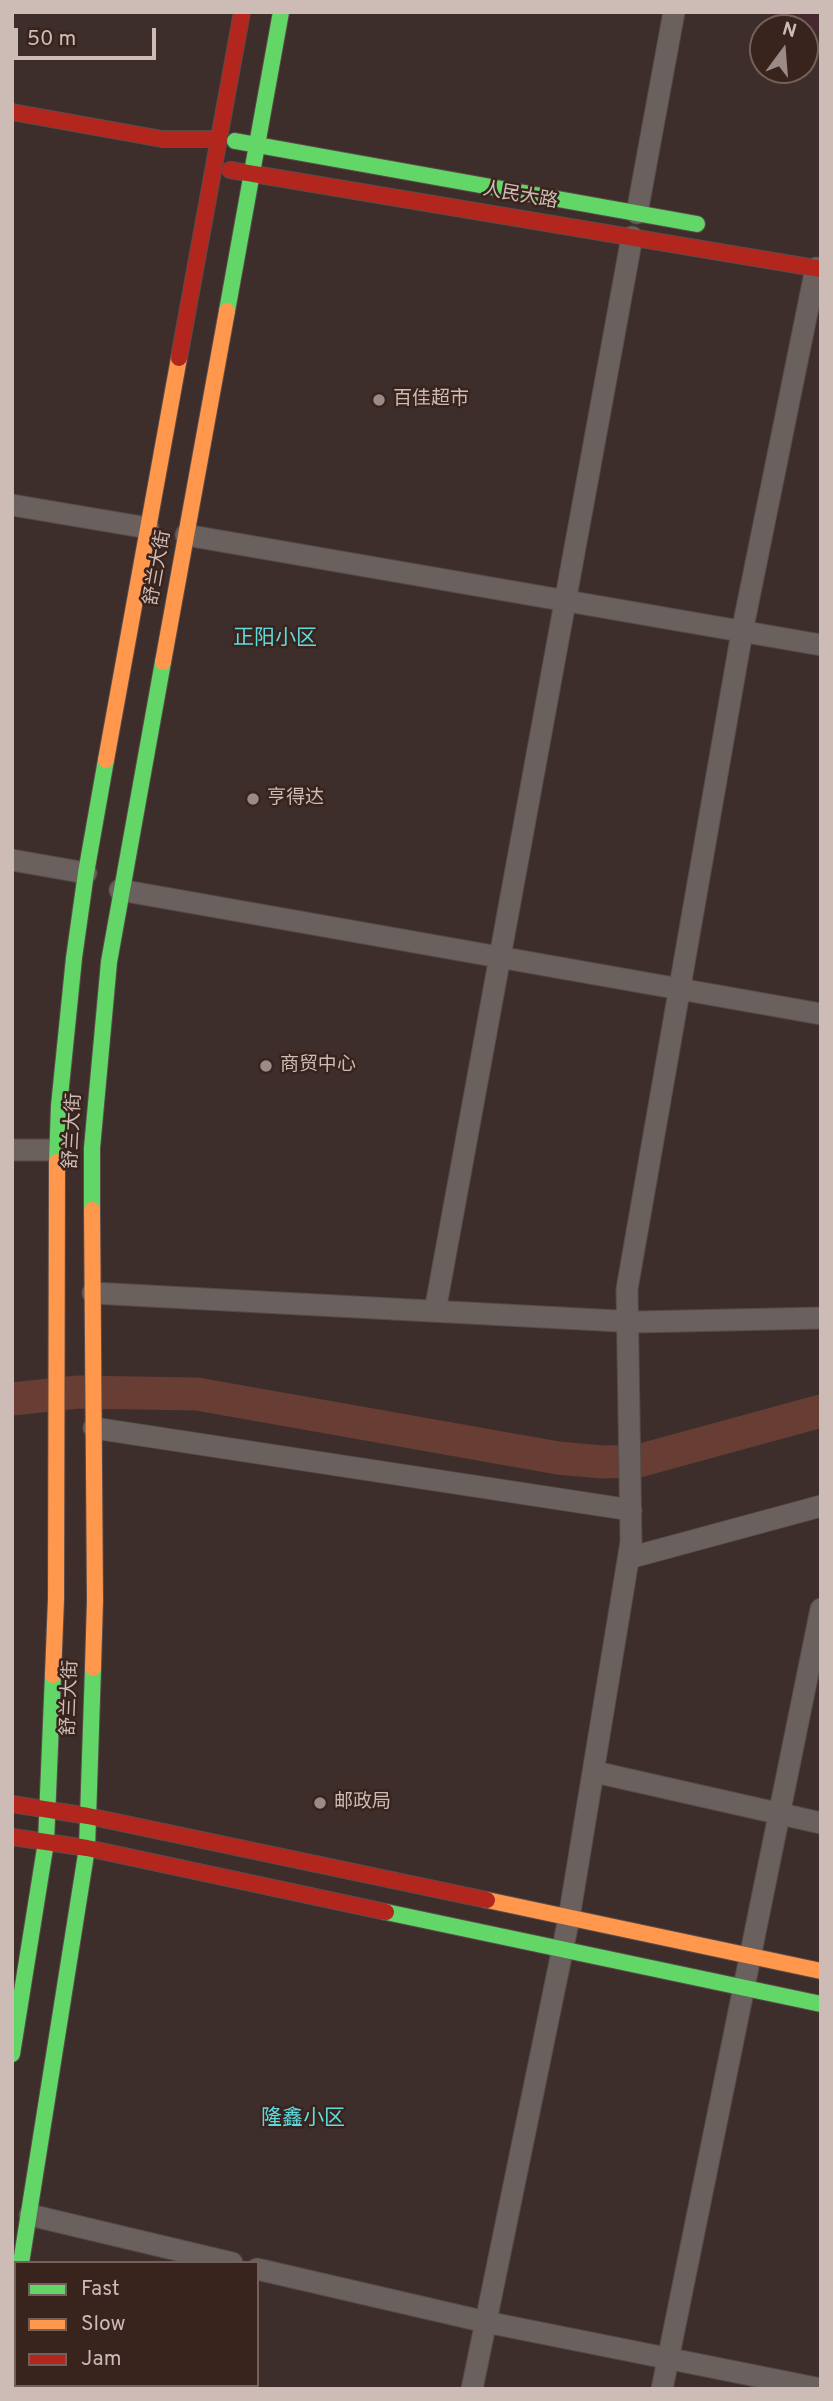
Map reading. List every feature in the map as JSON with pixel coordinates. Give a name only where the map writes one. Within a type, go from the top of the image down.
[{"type":"main road","name":"舒兰大街","points":[[12,2054],[46,1842],[48,1810],[56,1599],[57,1150],[74,958],[86,873],[148,528],[203,161],[219,139],[242,12]]},
{"type":"main road","name":"舒兰大街","points":[[21,2261],[86,1848],[95,1600],[92,1149],[109,961],[281,12]]},
{"type":"main road","points":[[12,111],[162,139]]},
{"type":"main road","name":"人民大路","points":[[162,139],[219,139],[257,145],[717,228]]},
{"type":"main road","name":"人民大路","points":[[162,139],[203,161],[252,174],[818,269]]},
{"type":"main road","points":[[12,1804],[88,1816],[821,1971]]},
{"type":"main road","points":[[12,1837],[86,1848],[821,2004]]},
{"type":"street","points":[[637,213],[674,12]]},
{"type":"street","points":[[435,1311],[632,237]]},
{"type":"street","points":[[472,2389],[569,1918],[632,1542],[627,1289],[742,632],[818,269]]},
{"type":"street","points":[[12,505],[148,528]]},
{"type":"street","points":[[186,535],[821,645]]},
{"type":"street","points":[[12,860],[86,873]]},
{"type":"street","points":[[120,890],[821,1014]]},
{"type":"street","points":[[12,1150],[57,1150]]},
{"type":"street","points":[[93,1293],[628,1321],[821,1318]]},
{"type":"street","points":[[94,1427],[631,1507]]},
{"type":"street","points":[[629,1558],[821,1506]]},
{"type":"street","points":[[662,2389],[821,1609]]},
{"type":"street","points":[[595,1772],[821,1823]]},
{"type":"street","points":[[30,2216],[223,2261]]},
{"type":"street","points":[[259,2269],[486,2322],[821,2389]]},
{"type":"shaded area","points":[[821,12],[821,35],[819,14],[766,14]]},
{"type":"waterway","points":[[12,1399],[78,1392],[197,1394],[558,1458],[602,1462],[638,1461],[821,1411]]},
{"type":"traffic: fast","points":[[227,311],[281,12]]},
{"type":"traffic: fast","points":[[235,141],[697,224]]},
{"type":"traffic: fast","points":[[92,1210],[92,1148],[109,962],[163,662]]},
{"type":"traffic: fast","points":[[57,1162],[59,1106],[74,958],[106,760]]},
{"type":"traffic: fast","points":[[21,2261],[87,1848],[93,1668]]},
{"type":"traffic: fast","points":[[12,2054],[46,1842],[53,1675]]},
{"type":"traffic: fast","points":[[386,1912],[821,2004]]},
{"type":"traffic: slow","points":[[163,662],[227,311]]},
{"type":"traffic: slow","points":[[106,760],[179,358]]},
{"type":"traffic: slow","points":[[53,1675],[56,1599],[57,1162]]},
{"type":"traffic: slow","points":[[92,1210],[95,1600],[93,1668]]},
{"type":"traffic: slow","points":[[487,1900],[821,1971]]},
{"type":"traffic: slow","points":[[12,2311],[14,2302]]},
{"type":"traffic: jam","points":[[179,358],[242,12]]},
{"type":"traffic: jam","points":[[12,112],[162,139],[219,139]]},
{"type":"traffic: jam","points":[[230,170],[821,269]]},
{"type":"traffic: jam","points":[[12,1804],[88,1816],[487,1900]]},
{"type":"traffic: jam","points":[[12,1837],[87,1848],[386,1912]]},
{"type":"place","name":"百佳超市","points":[[379,400]]},
{"type":"place","name":"亨得达","points":[[253,799]]},
{"type":"place","name":"商贸中心","points":[[266,1066]]},
{"type":"place","name":"邮政局","points":[[320,1803]]},
{"type":"district","name":"正阳小区","points":[[275,640]]},
{"type":"district","name":"隆鑫小区","points":[[303,2120]]}]
